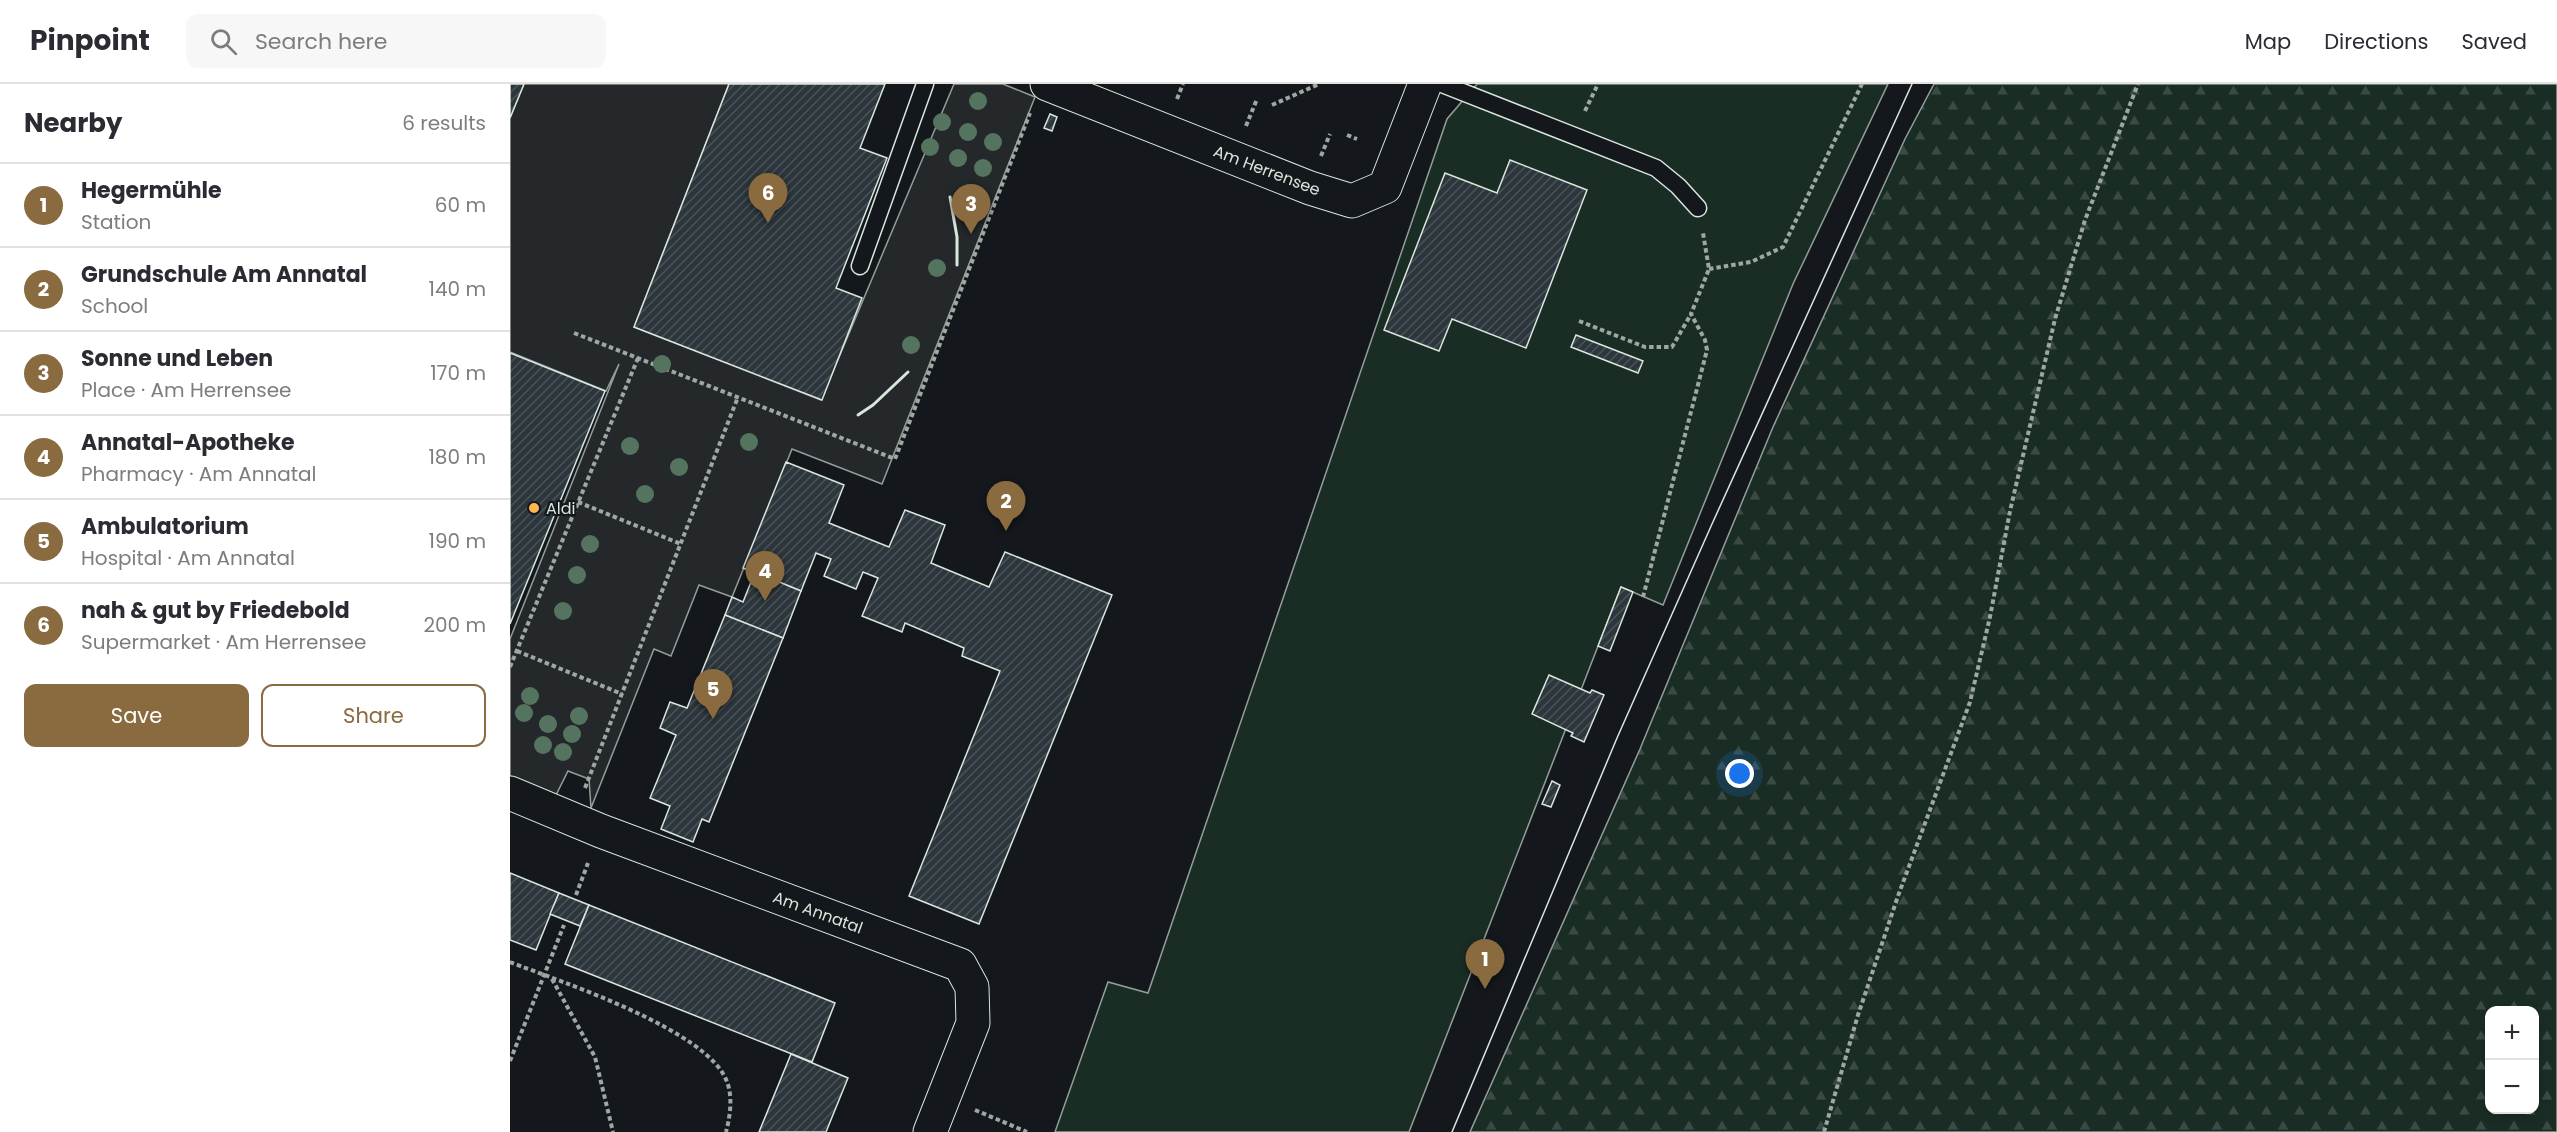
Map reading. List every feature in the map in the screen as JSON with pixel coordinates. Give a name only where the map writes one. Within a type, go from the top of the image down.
[{"type":"street","name":"Am Herrensee","points":[[1040,95],[1352,201],[1385,187],[1425,84]]},
{"type":"street","name":"Am Annatal","points":[[510,792],[573,819],[960,965],[972,987],[973,1023],[930,1132]]},
{"type":"lane","points":[[860,266],[925,84]]},
{"type":"lane","points":[[1442,84],[1656,168],[1678,186],[1698,208]]},
{"type":"path","points":[[1272,105],[1319,84]]},
{"type":"path","points":[[1709,269],[1751,262],[1783,247],[1862,84]]},
{"type":"path","points":[[1824,1132],[1858,1015],[1970,702],[1990,617],[2010,512],[2055,319],[2085,220],[2138,84]]},
{"type":"path","points":[[574,333],[895,459],[1040,95]]},
{"type":"path","points":[[1250,116],[1257,99]]},
{"type":"path","points":[[1322,155],[1330,134]]},
{"type":"path","points":[[1347,135],[1357,139]]},
{"type":"path","points":[[1579,321],[1645,347],[1672,347],[1691,314],[1709,269],[1698,208]]},
{"type":"path","points":[[1643,597],[1707,350],[1705,340],[1691,314]]},
{"type":"path","points":[[510,667],[638,358]]},
{"type":"path","points":[[573,819],[738,397]]},
{"type":"path","points":[[578,502],[681,544]]},
{"type":"path","points":[[517,651],[622,694]]},
{"type":"path","points":[[510,1061],[564,925]]},
{"type":"path","points":[[510,962],[642,1015],[712,1059],[728,1082],[730,1114],[726,1132]]},
{"type":"path","points":[[552,978],[595,1057],[613,1132]]},
{"type":"path","points":[[944,1097],[1027,1132]]},
{"type":"green space","points":[[1477,84],[1888,84],[1793,284],[1663,605],[1621,587],[1409,1132],[1055,1132],[1108,982],[1148,993],[1447,119]]},
{"type":"green space","points":[[1934,84],[2557,84],[2557,1132],[1470,1132],[1640,749],[1773,427],[1905,139]]},
{"type":"shaded area","points":[[524,84],[729,84],[634,327],[821,400],[954,84],[1003,84],[1035,97],[882,484],[792,449],[732,597],[699,585],[671,656],[654,649],[591,808],[589,779],[568,771],[556,795],[510,776],[510,639],[619,364],[606,391],[510,352],[510,118]]},
{"type":"building","points":[[510,84],[524,84],[510,118]]},
{"type":"building","points":[[729,84],[885,84],[860,148],[887,158],[836,288],[862,298],[822,400],[634,327]]},
{"type":"building","points":[[1050,114],[1057,117],[1052,131],[1044,128]]},
{"type":"building","points":[[1510,160],[1587,190],[1526,348],[1452,319],[1439,351],[1384,330],[1445,173],[1497,193]]},
{"type":"building","points":[[1576,335],[1643,361],[1638,373],[1571,347]]},
{"type":"building","name":"Aldi","points":[[510,353],[605,391],[510,624]]},
{"type":"building","points":[[786,462],[844,485],[829,523],[889,547],[905,510],[945,525],[931,563],[989,587],[1005,552],[1112,595],[979,924],[909,896],[1000,671],[962,656],[964,648],[905,623],[902,632],[862,616],[878,578],[863,572],[856,589],[824,576],[831,559],[816,553],[801,591],[743,568]]},
{"type":"building","points":[[755,572],[801,591],[783,638],[725,615],[732,597],[743,602]]},
{"type":"building","points":[[1621,587],[1633,592],[1610,651],[1598,646]]},
{"type":"building","points":[[725,615],[783,638],[709,822],[702,819],[693,842],[661,829],[670,806],[650,798],[676,735],[660,728],[670,702],[687,708]]},
{"type":"building","points":[[1549,675],[1590,693],[1592,690],[1604,695],[1584,742],[1571,736],[1573,733],[1532,714]]},
{"type":"building","points":[[1552,781],[1560,785],[1551,807],[1542,804]]},
{"type":"building","points":[[510,873],[559,893],[536,950],[510,940]]},
{"type":"building","points":[[559,893],[589,905],[580,926],[550,914]]},
{"type":"building","points":[[589,905],[835,1003],[812,1062],[565,964]]},
{"type":"building","points":[[791,1054],[848,1078],[826,1132],[759,1132]]},
{"type":"tram line","points":[[1452,1132],[1617,738],[1912,84]]},
{"type":"wall","points":[[950,197],[957,237],[957,265]]},
{"type":"wall","points":[[858,415],[873,405],[908,372]]},
{"type":"place","name":"nah & gut by Friedebold","points":[[768,223]]},
{"type":"place","name":"Sonne und Leben","points":[[971,234]]},
{"type":"place","name":"Aldi","points":[[534,508]]},
{"type":"place","name":"Grundschule Am Annatal","points":[[1006,531]]},
{"type":"place","name":"Annatal-Apotheke","points":[[765,601]]},
{"type":"place","name":"Ambulatorium","points":[[713,719]]},
{"type":"place","name":"Hegermühle","points":[[1485,989]]}]
